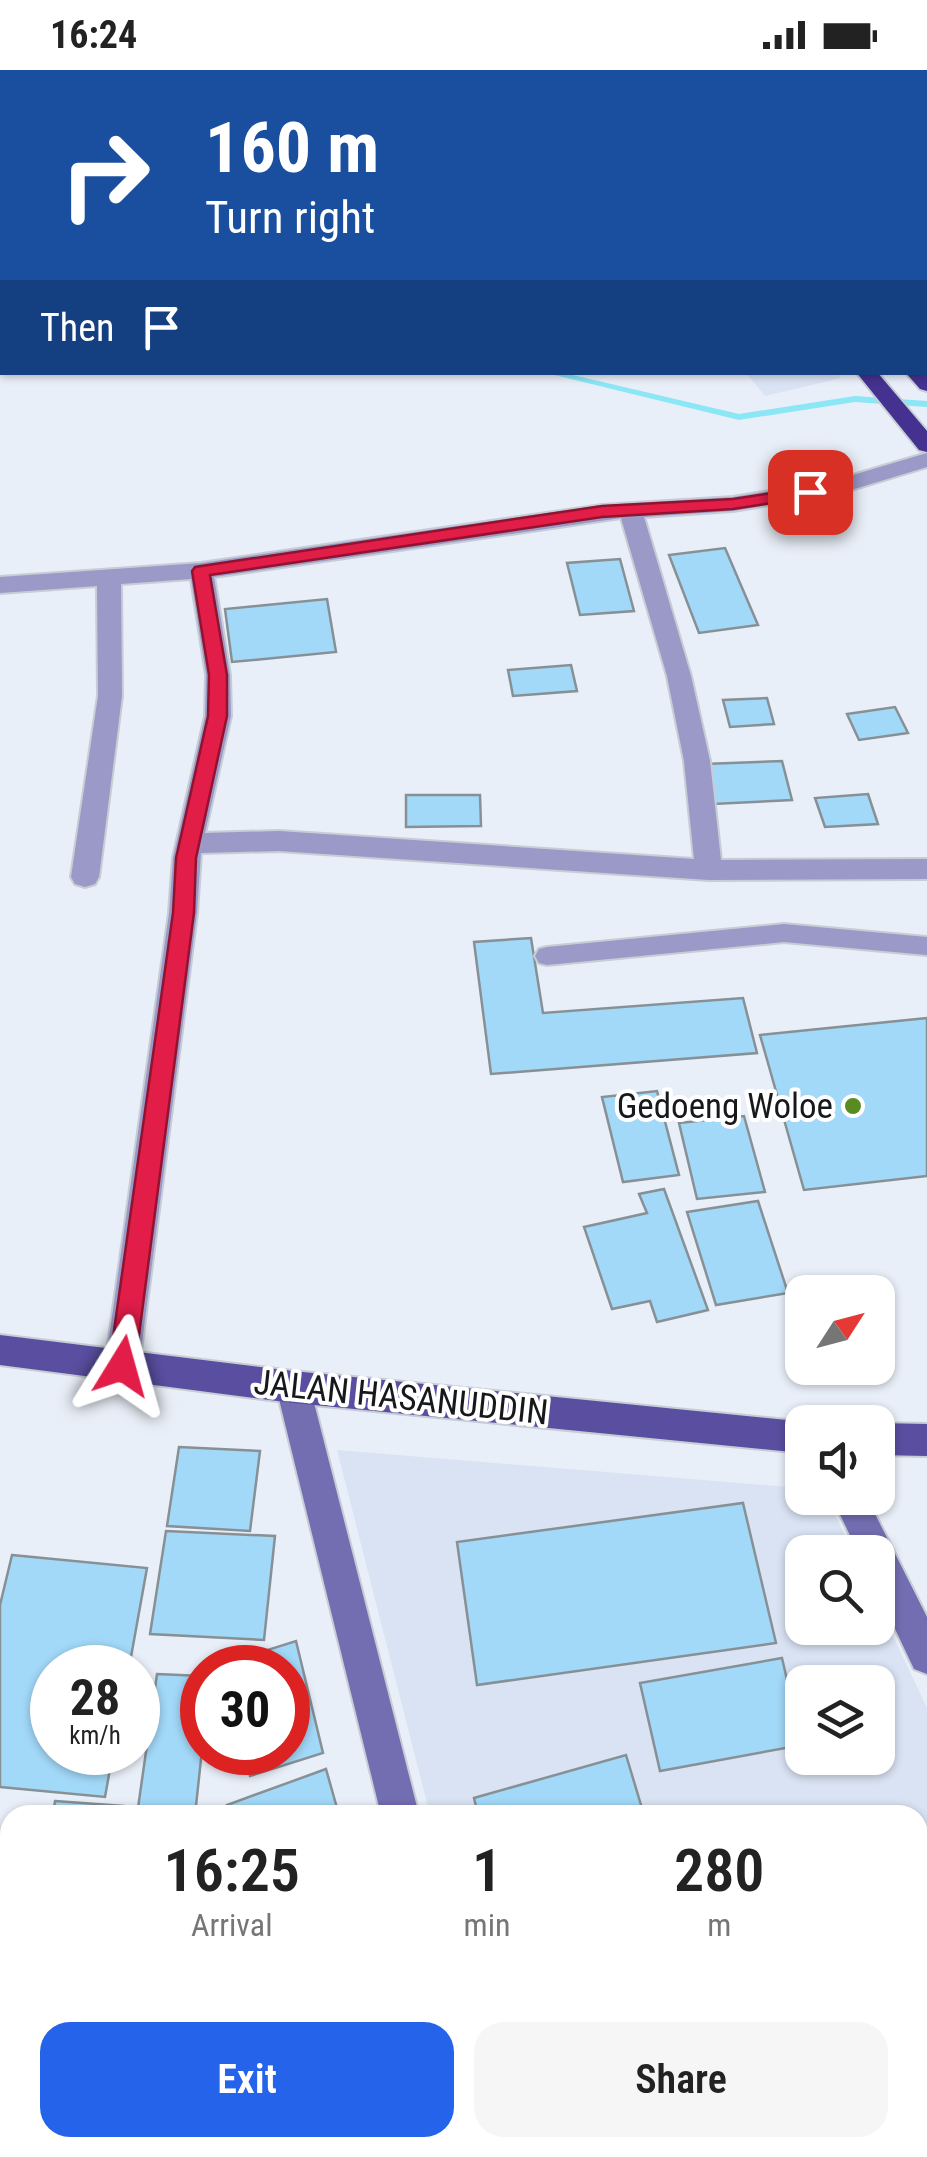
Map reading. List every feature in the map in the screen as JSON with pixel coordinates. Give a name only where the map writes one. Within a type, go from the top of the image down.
[{"type":"highway","points":[[869,375],[927,445]]},
{"type":"main road","name":"JALAN HASANUDDIN","points":[[0,1350],[293,1387],[785,1435]]},
{"type":"main road","points":[[895,1439],[927,1440]]},
{"type":"street","points":[[0,585],[201,571],[630,508],[782,498],[880,476],[927,460]]},
{"type":"street","points":[[630,508],[680,676],[697,761],[709,870]]},
{"type":"street","points":[[122,1366],[190,843],[218,716],[218,675],[201,571]]},
{"type":"street","points":[[85,877],[110,696],[108,576]]},
{"type":"street","points":[[190,843],[279,840],[709,870],[927,869]]},
{"type":"street","points":[[293,1387],[398,1805]]},
{"type":"street","points":[[895,1591],[927,1656]]},
{"type":"lane","points":[[547,956],[784,933],[927,946]]},
{"type":"shaded area","points":[[748,375],[841,378],[765,396]]},
{"type":"shaded area","points":[[337,1450],[785,1487],[785,1515],[835,1515],[845,1535],[785,1535],[785,1645],[895,1645],[895,1640],[927,1708],[927,1805],[427,1805]]},
{"type":"building","points":[[725,548],[758,625],[699,633],[669,555]]},
{"type":"building","points":[[620,559],[634,611],[580,615],[567,563]]},
{"type":"building","points":[[327,599],[336,652],[232,662],[225,609]]},
{"type":"building","points":[[571,665],[577,691],[513,696],[508,670]]},
{"type":"building","points":[[767,698],[774,724],[730,727],[723,700]]},
{"type":"building","points":[[895,707],[908,733],[859,740],[847,714]]},
{"type":"building","points":[[782,761],[792,800],[713,804],[705,764]]},
{"type":"building","points":[[868,794],[878,824],[825,827],[815,798]]},
{"type":"building","points":[[406,795],[480,795],[481,826],[406,827]]},
{"type":"building","points":[[531,938],[543,1013],[743,998],[757,1053],[491,1074],[474,942]]},
{"type":"building","name":"Gedoeng Woloe","points":[[927,1018],[927,1176],[804,1190],[760,1035]]},
{"type":"building","points":[[657,1091],[679,1175],[623,1182],[602,1097]]},
{"type":"building","points":[[744,1116],[765,1192],[697,1199],[679,1123]]},
{"type":"building","points":[[664,1189],[708,1310],[657,1322],[650,1301],[612,1309],[584,1227],[647,1213],[639,1194]]},
{"type":"building","points":[[758,1201],[785,1294],[716,1305],[687,1212]]},
{"type":"building","points":[[179,1447],[260,1451],[250,1531],[167,1526]]},
{"type":"building","points":[[743,1503],[776,1643],[477,1685],[457,1542]]},
{"type":"building","points":[[166,1531],[275,1536],[264,1640],[150,1634]]},
{"type":"building","points":[[12,1555],[147,1568],[133,1645],[30,1645],[30,1775],[109,1775],[105,1797],[0,1787],[0,1605]]},
{"type":"building","points":[[782,1658],[785,1748],[660,1771],[640,1683]]},
{"type":"building","points":[[160,1674],[180,1675],[180,1775],[199,1775],[196,1805],[138,1805],[143,1775],[160,1775]]},
{"type":"building","points":[[310,1699],[323,1753],[310,1757]]},
{"type":"building","points":[[626,1755],[641,1805],[476,1805],[474,1798]]},
{"type":"building","points":[[326,1769],[336,1805],[227,1805]]},
{"type":"building","points":[[55,1801],[109,1805],[54,1805]]},
{"type":"waterway","points":[[559,375],[739,417],[855,399],[927,404]]},
{"type":"place","name":"Gedoeng Woloe","points":[[853,1106]]},
{"type":"route","points":[[122,1366],[183,913],[186,858],[218,716],[218,675],[201,571],[630,508],[733,504],[810,492]]}]
